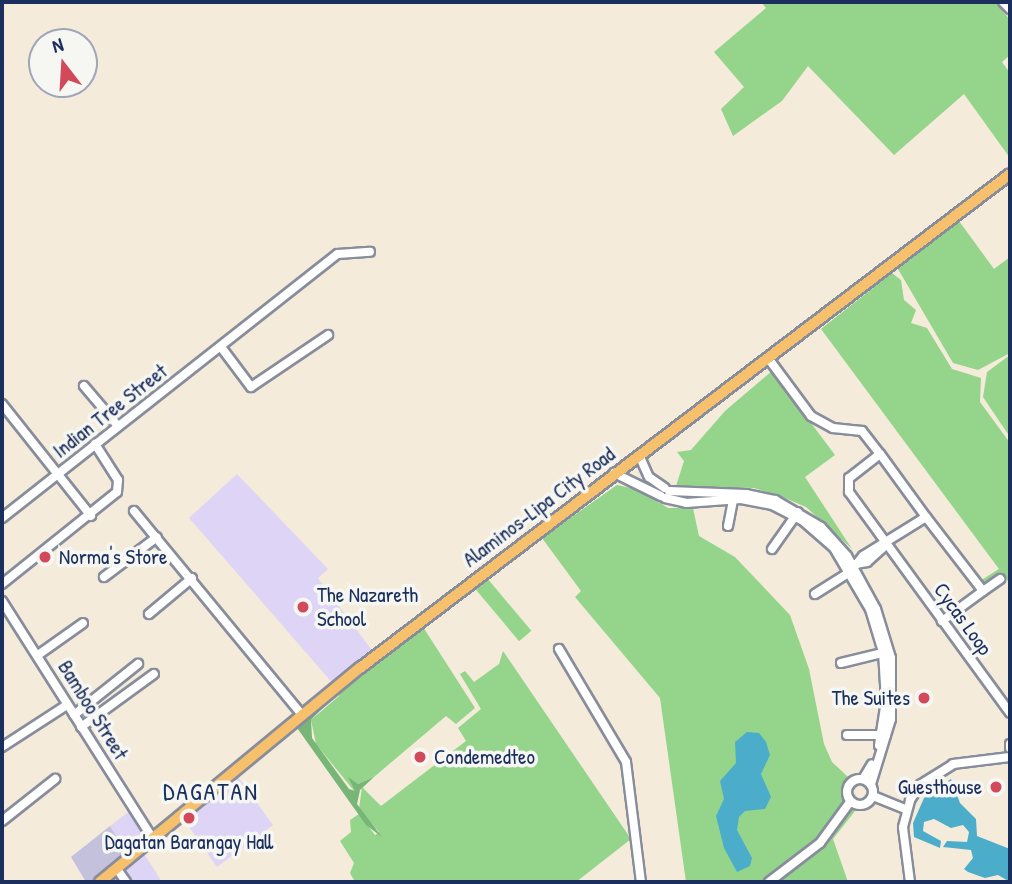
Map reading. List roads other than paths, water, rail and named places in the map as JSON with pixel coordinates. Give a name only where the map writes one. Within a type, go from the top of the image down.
[{"type":"main road","name":"Alaminos-Lipa City Road","points":[[100,882],[302,715],[614,473],[1010,174]]},
{"type":"street","points":[[1003,2],[1010,9]]},
{"type":"street","name":"Indian Tree Street","points":[[2,518],[338,254],[370,252]]},
{"type":"street","points":[[221,347],[251,387],[328,335]]},
{"type":"street","points":[[768,358],[808,414],[833,428],[859,429],[983,591]]},
{"type":"street","points":[[84,386],[118,426]]},
{"type":"street","name":"Indian Tree Street","points":[[2,404],[91,516]]},
{"type":"street","points":[[2,584],[91,516],[120,487],[95,444]]},
{"type":"street","name":"Cycas Loop","points":[[880,454],[852,475],[847,485],[886,545],[1010,713]]},
{"type":"street","points":[[639,455],[646,473],[662,492]]},
{"type":"street","points":[[614,473],[686,503],[734,496],[797,513],[854,567],[886,652],[885,735],[871,784],[873,796]]},
{"type":"street","points":[[728,526],[734,496]]},
{"type":"street","points":[[134,511],[192,578],[302,715]]},
{"type":"street","points":[[772,549],[797,513]]},
{"type":"street","points":[[814,594],[866,562],[926,517]]},
{"type":"street","points":[[104,577],[157,537]]},
{"type":"street","points":[[149,614],[192,578]]},
{"type":"street","points":[[942,621],[1000,579]]},
{"type":"street","name":"Bamboo Street","points":[[2,601],[153,839]]},
{"type":"street","points":[[38,655],[83,623]]},
{"type":"street","points":[[559,649],[626,762],[641,882]]},
{"type":"street","points":[[841,663],[886,652]]},
{"type":"street","points":[[74,715],[138,664]]},
{"type":"street","points":[[81,727],[154,674]]},
{"type":"street","points":[[2,747],[67,705]]},
{"type":"street","points":[[847,736],[885,735]]},
{"type":"street","points":[[769,882],[820,844],[850,802],[848,786],[863,779],[885,735]]},
{"type":"street","points":[[910,882],[903,845],[906,809],[920,785],[940,770],[976,759],[1010,757]]},
{"type":"street","points":[[2,821],[55,779]]},
{"type":"street","points":[[863,779],[871,784]]},
{"type":"street","points":[[850,802],[863,805],[873,796]]},
{"type":"street","points":[[873,796],[906,809]]},
{"type":"street","points":[[117,869],[126,882]]},
{"type":"water","points":[[747,732],[759,733],[766,742],[770,755],[761,774],[771,797],[765,809],[745,811],[739,817],[737,830],[752,858],[750,866],[737,872],[724,848],[716,816],[724,799],[720,781],[736,763],[735,742]]},
{"type":"water","points":[[951,779],[960,803],[976,819],[977,836],[1010,849],[1010,882],[998,875],[985,878],[968,872],[964,869],[973,858],[971,850],[943,847],[947,841],[967,842],[969,832],[963,825],[951,828],[934,819],[924,822],[923,831],[941,841],[940,848],[914,837],[913,823],[924,798]]},
{"type":"place","name":"Norma's Store","points":[[45,557]]},
{"type":"place","name":"The Nazareth School","points":[[303,607]]},
{"type":"place","name":"The Suites","points":[[924,698]]},
{"type":"place","name":"Condemedteo","points":[[420,757]]},
{"type":"place","name":"Guesthouse","points":[[996,787]]},
{"type":"place","name":"Dagatan Barangay Hall","points":[[189,818]]},
{"type":"district","name":"DAGATAN","points":[[211,792]]}]
